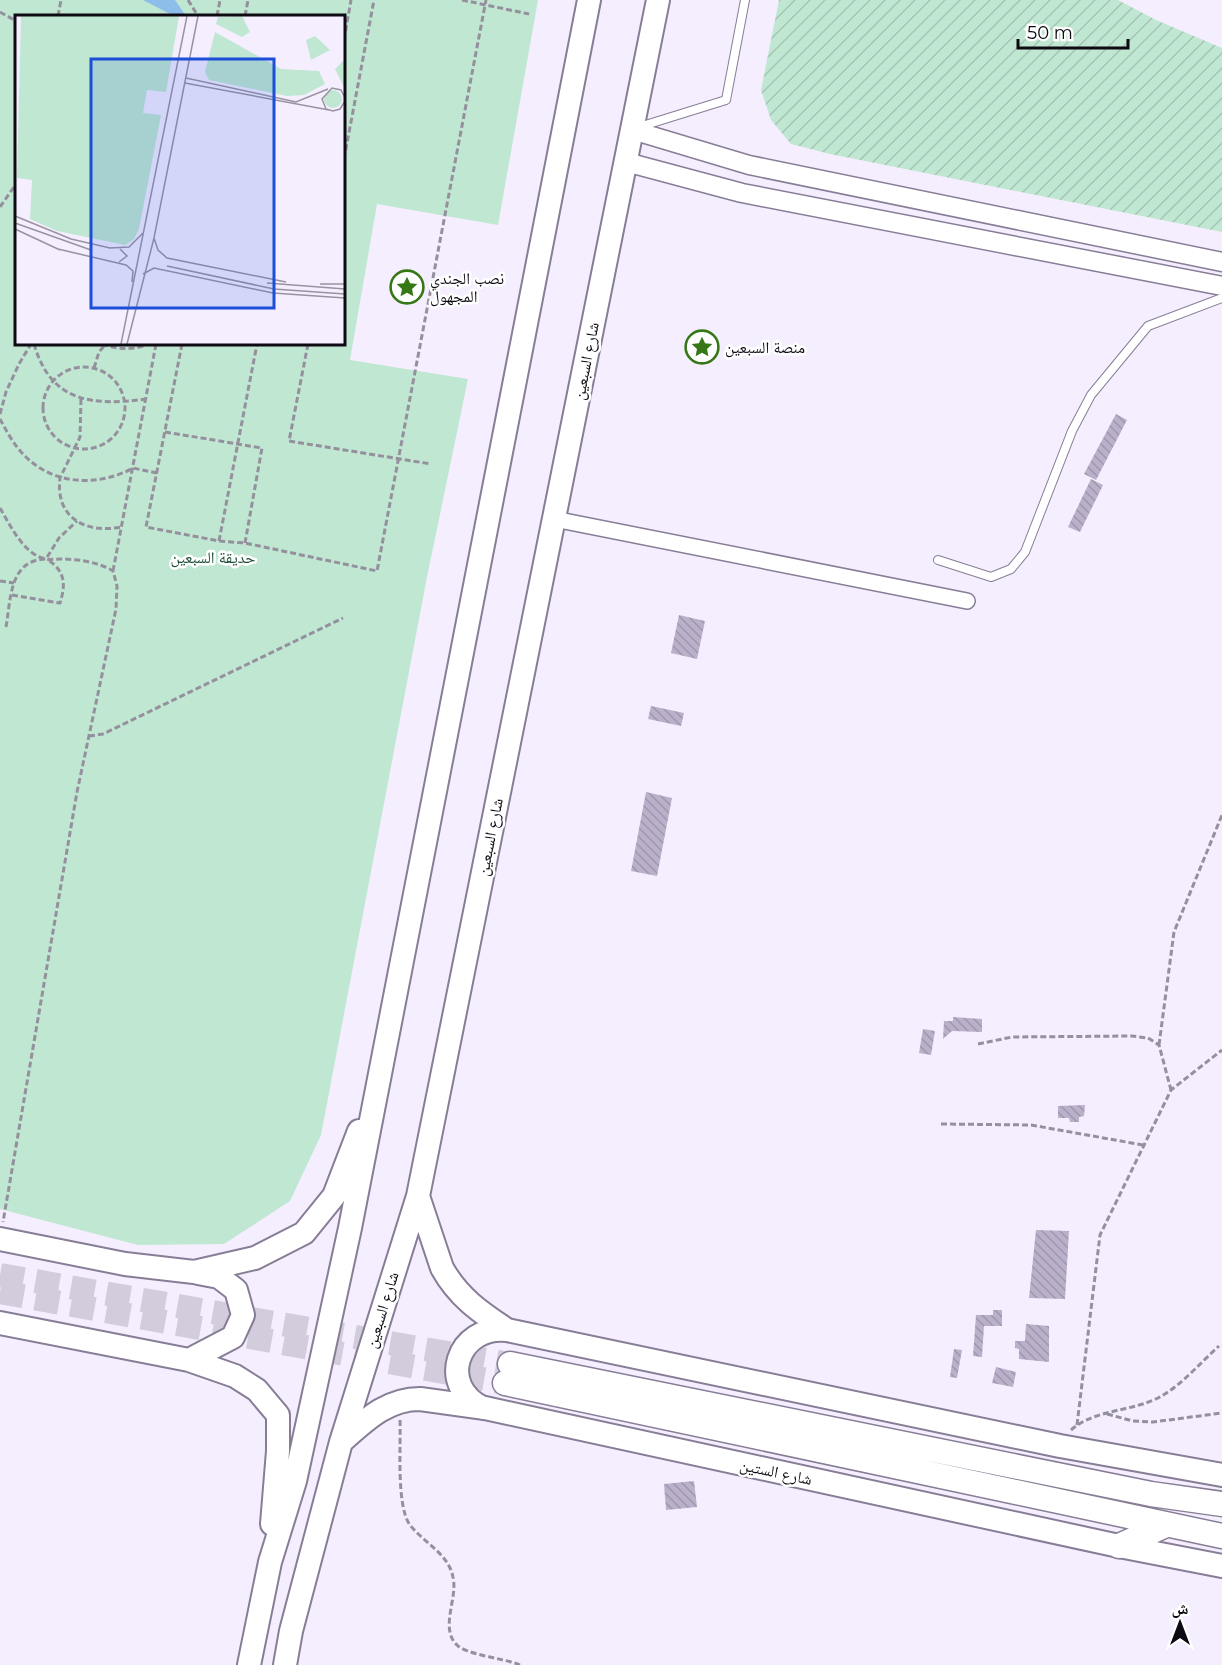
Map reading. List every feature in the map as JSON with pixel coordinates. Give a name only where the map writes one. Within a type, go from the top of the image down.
[{"type":"highway","name":"شارع الستين","points":[[1222,1504],[1151,1494],[507,1374],[1222,1536]]},
{"type":"highway","points":[[1119,1546],[1166,1525]]},
{"type":"main road","points":[[249,1665],[270,1562],[295,1481],[350,1228],[590,0]]},
{"type":"main road","name":"شارع السبعين","points":[[285,1665],[291,1631],[341,1442],[418,1196],[656,3]]},
{"type":"main road","points":[[194,1272],[255,1258],[304,1233],[334,1196],[380,1079]]},
{"type":"main road","points":[[418,1196],[442,1268],[451,1284],[472,1307],[507,1330]]},
{"type":"main road","points":[[0,1239],[124,1264],[219,1277],[236,1290],[243,1314],[232,1337],[189,1360]]},
{"type":"main road","points":[[0,1323],[189,1360],[235,1376],[257,1390],[278,1415],[278,1451],[270,1562]]},
{"type":"main road","points":[[485,1408],[476,1404],[462,1389],[457,1369],[463,1349],[477,1335],[496,1329],[1060,1446],[1222,1475]]},
{"type":"main road","name":"شارع الستين","points":[[341,1442],[380,1409],[400,1401],[420,1399],[485,1408],[1119,1546],[1222,1566]]},
{"type":"street","points":[[632,130],[749,165],[1222,262]]},
{"type":"street","points":[[626,162],[742,193],[1222,286]]},
{"type":"street","points":[[554,519],[967,602]]},
{"type":"lane","points":[[632,130],[726,100],[745,0]]},
{"type":"lane","points":[[938,560],[991,577],[1011,569],[1024,552],[1072,431],[1090,394],[1148,326],[1222,298]]},
{"type":"path","points":[[58,15],[62,0]]},
{"type":"path","points":[[188,0],[197,15]]},
{"type":"path","points":[[217,15],[220,0]]},
{"type":"path","points":[[245,15],[248,0]]},
{"type":"path","points":[[345,34],[351,0]]},
{"type":"path","points":[[345,154],[374,0]]},
{"type":"path","points":[[462,0],[486,2],[530,14]]},
{"type":"path","points":[[182,345],[146,527],[219,541],[245,543],[377,571],[486,2]]},
{"type":"path","points":[[0,12],[15,20]]},
{"type":"path","points":[[0,207],[15,185]]},
{"type":"path","points":[[0,414],[6,392],[19,364],[31,345]]},
{"type":"path","points":[[32,345],[43,367],[54,381],[81,399],[110,403],[146,399]]},
{"type":"path","points":[[94,368],[103,345]]},
{"type":"path","points":[[106,345],[114,348],[134,348],[145,345]]},
{"type":"path","points":[[0,1239],[77,792],[116,609],[117,586],[113,571],[156,345]]},
{"type":"path","points":[[219,541],[257,345]]},
{"type":"path","points":[[308,345],[289,441],[431,464]]},
{"type":"path","points":[[78,368],[94,368],[108,375],[123,395],[124,410],[120,428],[107,442],[90,449],[74,448],[59,441],[47,427],[42,407],[46,390],[54,381],[59,375],[78,368]]},
{"type":"path","points":[[81,399],[80,437],[60,478],[59,485],[63,503],[70,516],[94,529],[122,527]]},
{"type":"path","points":[[0,419],[24,456],[35,466],[60,478],[101,480],[123,474],[133,468],[156,473]]},
{"type":"path","points":[[165,432],[262,448],[245,543]]},
{"type":"path","points":[[0,508],[21,541],[34,554],[57,566],[62,576],[63,589],[60,603],[12,595]]},
{"type":"path","points":[[0,518],[4,515]]},
{"type":"path","points":[[46,560],[59,538],[77,521]]},
{"type":"path","points":[[6,627],[16,575],[28,563],[35,560],[61,559],[103,565],[113,571]]},
{"type":"path","points":[[0,581],[14,583]]},
{"type":"path","points":[[88,736],[104,734],[343,618]]},
{"type":"path","points":[[1171,1090],[1159,1045],[1174,932],[1222,815]]},
{"type":"path","points":[[978,1044],[1012,1037],[1132,1036],[1148,1038],[1159,1045]]},
{"type":"path","points":[[1077,1425],[1100,1234],[1171,1090],[1222,1050]]},
{"type":"path","points":[[941,1124],[1031,1125],[1143,1145]]},
{"type":"path","points":[[1060,1446],[1069,1432],[1086,1420],[1159,1397],[1219,1346]]},
{"type":"path","points":[[400,1401],[402,1509],[410,1525],[445,1559],[450,1568],[454,1588],[450,1636],[458,1647],[464,1650],[510,1660],[520,1665]]},
{"type":"path","points":[[1106,1413],[1133,1421],[1153,1422],[1222,1413]]},
{"type":"green space","name":"حديقة السبعين","points":[[0,0],[538,0],[498,225],[377,204],[350,360],[468,379],[427,577],[321,1135],[290,1201],[224,1244],[138,1245],[0,1209]]},
{"type":"green space","points":[[779,0],[1118,0],[1156,20],[1222,48],[1222,232],[830,154],[791,144],[771,120],[761,90]]},
{"type":"water","points":[[143,0],[175,0],[185,15],[172,15]]},
{"type":"building","points":[[1116,414],[1127,420],[1096,480],[1084,474]]},
{"type":"building","points":[[1091,479],[1103,485],[1080,532],[1068,527]]},
{"type":"building","points":[[679,615],[705,621],[697,659],[671,653]]},
{"type":"building","points":[[651,706],[684,713],[681,726],[648,719]]},
{"type":"building","points":[[646,792],[672,798],[657,876],[631,871]]},
{"type":"building","points":[[953,1017],[982,1019],[982,1032],[952,1031],[943,1039],[944,1021],[953,1021]]},
{"type":"building","points":[[923,1029],[935,1031],[931,1055],[919,1053]]},
{"type":"building","points":[[1085,1105],[1084,1116],[1079,1117],[1079,1122],[1070,1122],[1069,1118],[1058,1118],[1058,1106]]},
{"type":"building","points":[[1036,1230],[1069,1231],[1065,1299],[1029,1298]]},
{"type":"building","points":[[993,1310],[1002,1310],[1002,1326],[984,1326],[982,1357],[973,1356],[976,1315],[993,1315]]},
{"type":"building","points":[[1026,1324],[1049,1326],[1049,1362],[1019,1359],[1019,1349],[1015,1348],[1015,1341],[1025,1341]]},
{"type":"building","points":[[954,1349],[962,1350],[957,1378],[950,1377]]},
{"type":"building","points":[[996,1367],[1016,1372],[1013,1387],[992,1383]]},
{"type":"building","points":[[694,1481],[697,1507],[666,1510],[664,1484]]},
{"type":"tunnel","points":[[0,1275],[510,1364]]},
{"type":"tunnel","points":[[0,1292],[505,1383]]},
{"type":"place","name":"نصب الجندي المجهول","points":[[407,287]]},
{"type":"place","name":"منصة السبعين","points":[[702,347]]}]
